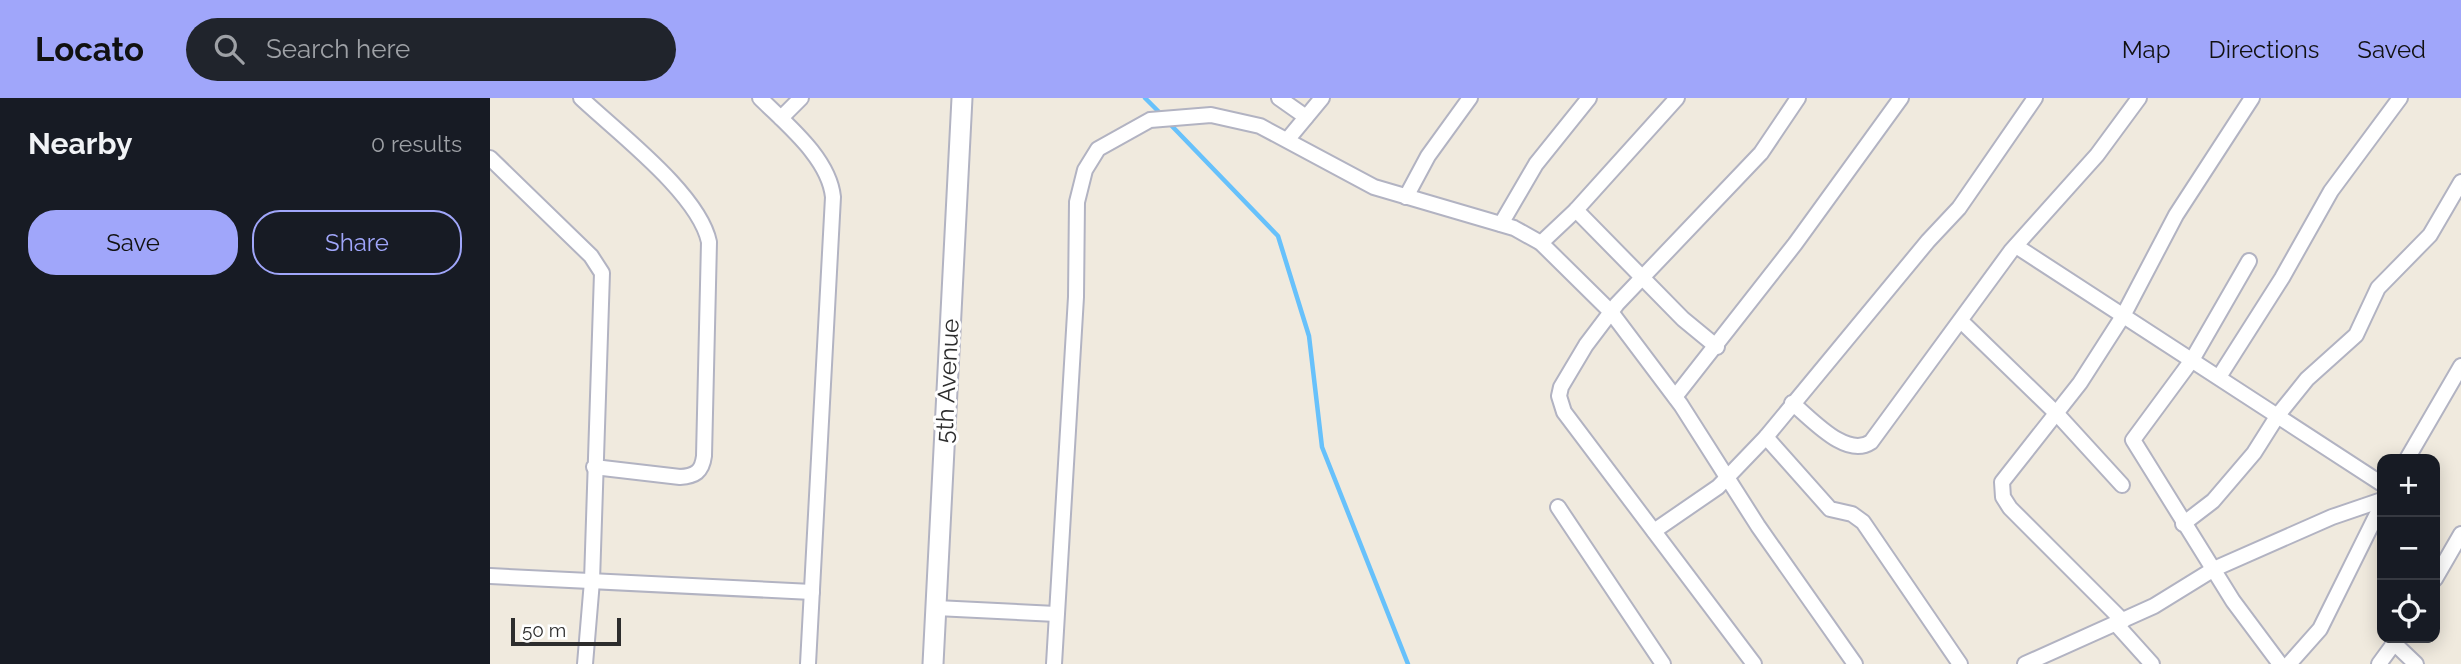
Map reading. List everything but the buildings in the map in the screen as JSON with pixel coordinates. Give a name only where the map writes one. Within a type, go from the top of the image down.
[{"type":"street","points":[[581,98],[684,195],[705,224],[710,252],[704,456],[700,470],[694,476],[680,477],[594,467]]},
{"type":"street","points":[[760,98],[817,159],[829,178],[833,197],[808,664]]},
{"type":"street","points":[[780,118],[801,98]]},
{"type":"street","name":"5th Avenue","points":[[933,664],[962,98]]},
{"type":"street","points":[[1279,98],[1306,117]]},
{"type":"street","points":[[1288,139],[1322,98]]},
{"type":"street","points":[[1406,197],[1428,156],[1470,98]]},
{"type":"street","points":[[1501,224],[1536,164],[1589,98]]},
{"type":"street","points":[[1541,243],[1576,210],[1676,98]]},
{"type":"street","points":[[1754,664],[1560,404],[1561,387],[1611,312],[1761,153],[1798,98]]},
{"type":"street","points":[[1675,397],[1717,347],[1900,98]]},
{"type":"street","points":[[1654,531],[1693,506],[1728,478],[1766,437],[1959,208],[2035,98]]},
{"type":"street","points":[[1792,403],[1848,446],[1854,448],[1867,445],[1882,430],[2016,246],[2089,164],[2139,98]]},
{"type":"street","points":[[2152,664],[2097,592],[2031,531],[2003,497],[2003,482],[2058,415],[2123,316],[2176,215],[2252,98]]},
{"type":"street","points":[[2219,377],[2282,278],[2331,191],[2400,98]]},
{"type":"street","points":[[1054,664],[1076,297],[1077,202],[1090,156],[1123,133],[1150,120],[1211,115],[1234,118],[1288,139],[1348,174],[1406,197],[1501,224],[1541,243],[1611,312],[1675,397],[1855,664]]},
{"type":"street","points":[[490,158],[591,256],[602,273],[592,581],[585,664]]},
{"type":"street","points":[[2183,524],[2221,491],[2254,453],[2278,415],[2307,379],[2356,335],[2378,288],[2430,235],[2461,182]]},
{"type":"street","points":[[1576,210],[1717,347]]},
{"type":"street","points":[[2016,246],[2377,481]]},
{"type":"street","points":[[2249,261],[2192,360],[2133,440],[2233,601],[2280,664]]},
{"type":"street","points":[[1961,321],[2058,415],[2122,485]]},
{"type":"street","points":[[2410,454],[2461,366]]},
{"type":"street","points":[[1766,437],[1830,509],[1852,514],[1863,522],[1960,664]]},
{"type":"street","points":[[2033,662],[2154,606],[2214,569],[2332,517],[2377,504]]},
{"type":"street","points":[[1558,507],[1663,664]]},
{"type":"street","points":[[2289,664],[2320,629],[2377,512]]},
{"type":"street","points":[[2440,570],[2461,534]]},
{"type":"street","points":[[490,576],[812,592]]},
{"type":"street","points":[[936,608],[1056,614]]},
{"type":"street","points":[[2379,664],[2395,643]]},
{"type":"street","points":[[2398,643],[2416,664]]},
{"type":"waterway","points":[[1145,98],[1162,115]]},
{"type":"waterway","points":[[1168,122],[1278,236],[1309,336],[1322,447],[1408,664]]}]
